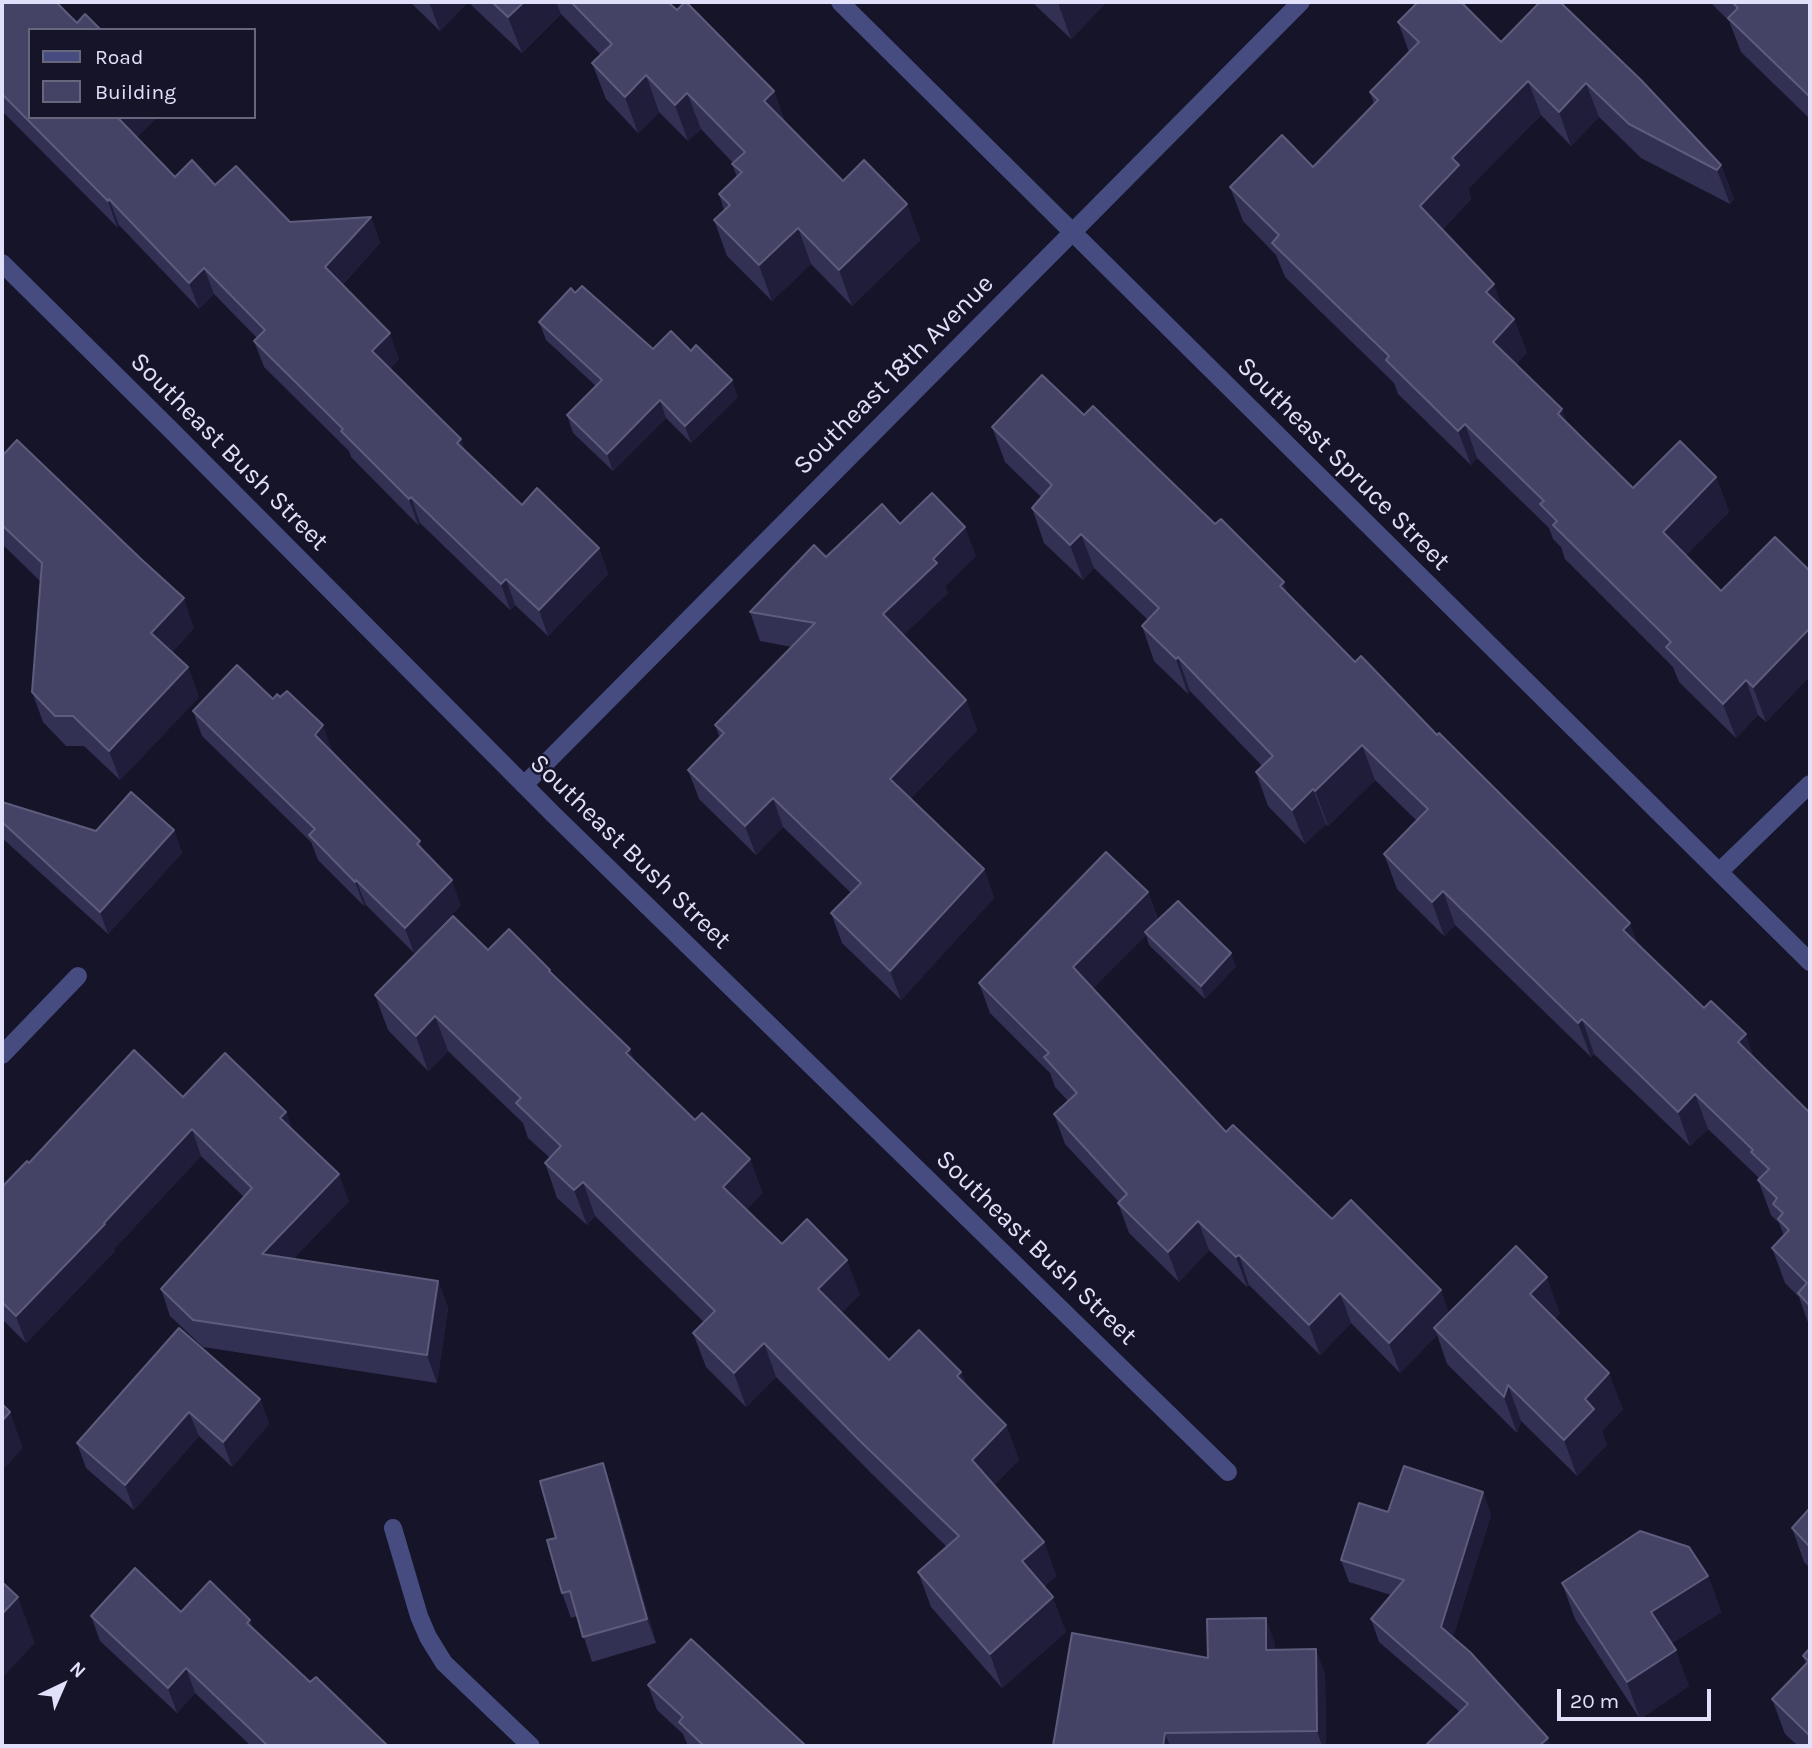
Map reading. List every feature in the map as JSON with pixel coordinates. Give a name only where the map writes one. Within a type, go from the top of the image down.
[{"type":"street","name":"Southeast Spruce Street","points":[[840,2],[1810,962]]},
{"type":"street","name":"Southeast 18th Avenue","points":[[524,785],[1301,2]]},
{"type":"street","name":"Southeast Bush Street","points":[[2,263],[524,785],[1228,1472]]},
{"type":"street","points":[[1719,872],[1810,784]]},
{"type":"street","points":[[2,1055],[78,976]]},
{"type":"street","points":[[393,1528],[419,1616],[444,1663],[531,1746]]},
{"type":"building","points":[[2,2],[56,2],[77,23],[85,14],[99,28],[28,28],[28,119],[119,119],[175,177],[192,160],[215,185],[236,166],[290,222],[371,217],[325,267],[390,333],[372,351],[461,439],[457,443],[522,505],[537,488],[599,548],[539,610],[506,579],[501,584],[411,497],[409,499],[254,341],[265,330],[204,268],[189,283],[109,199],[108,201],[2,94]]},
{"type":"building","points":[[492,2],[524,2],[508,17]]},
{"type":"building","points":[[571,2],[668,2],[677,10],[686,2],[774,91],[764,101],[843,181],[864,160],[907,204],[839,270],[798,228],[759,265],[714,220],[730,205],[719,194],[742,172],[732,164],[745,152],[687,93],[675,105],[646,75],[625,97],[592,63],[612,44]]},
{"type":"building","points":[[1418,2],[1461,2],[1501,42],[1540,2],[1560,2],[1641,80],[1721,165],[1717,170],[1629,124],[1586,83],[1559,112],[1528,81],[1452,158],[1459,165],[1420,206],[1494,284],[1486,292],[1514,319],[1493,342],[1562,409],[1558,414],[1633,488],[1680,441],[1716,477],[1663,532],[1721,591],[1775,537],[1810,571],[1810,628],[1753,687],[1746,680],[1723,704],[1666,647],[1671,642],[1553,525],[1557,521],[1540,504],[1544,501],[1465,424],[1458,431],[1386,360],[1389,356],[1272,243],[1279,235],[1230,187],[1282,135],[1313,167],[1378,100],[1370,92],[1419,42],[1398,22]]},
{"type":"building","points":[[1732,2],[1810,2],[1810,97],[1728,18],[1738,8]]},
{"type":"building","points":[[582,286],[653,349],[671,331],[691,351],[696,345],[732,380],[685,426],[660,400],[607,454],[567,415],[602,380],[539,322],[571,288],[575,293]]},
{"type":"building","points":[[1042,375],[1084,415],[1093,406],[1215,524],[1221,519],[1284,582],[1280,586],[1355,662],[1361,656],[1437,735],[1439,733],[1630,923],[1623,930],[1704,1008],[1711,1001],[1746,1034],[1738,1042],[1810,1113],[1810,1306],[1798,1293],[1807,1283],[1772,1248],[1789,1230],[1778,1219],[1783,1213],[1773,1204],[1777,1198],[1758,1180],[1769,1169],[1751,1152],[1753,1150],[1695,1094],[1678,1112],[1582,1019],[1578,1023],[1443,891],[1432,902],[1384,854],[1428,809],[1362,745],[1292,810],[1256,772],[1273,756],[1178,657],[1176,659],[1142,626],[1159,608],[1081,534],[1070,545],[1032,508],[1052,485],[992,427]]},
{"type":"building","points":[[17,440],[184,598],[151,633],[188,667],[109,751],[73,716],[55,716],[32,692],[42,563],[2,525],[2,456]]},
{"type":"building","points":[[932,493],[965,527],[933,559],[937,563],[883,614],[966,700],[890,779],[984,869],[890,971],[831,913],[861,883],[773,798],[745,826],[688,770],[724,733],[715,725],[815,623],[750,612],[814,545],[826,557],[882,504],[900,524]]},
{"type":"building","points":[[237,665],[273,699],[277,694],[280,697],[287,691],[323,725],[315,735],[420,841],[417,844],[452,880],[405,928],[309,835],[315,829],[193,711]]},
{"type":"building","points":[[131,792],[174,830],[100,912],[2,822],[2,802],[96,831]]},
{"type":"building","points":[[1106,852],[1148,892],[1073,967],[1226,1132],[1233,1125],[1332,1219],[1351,1200],[1441,1290],[1389,1343],[1340,1293],[1309,1325],[1239,1255],[1236,1257],[1198,1221],[1168,1252],[1118,1203],[1127,1194],[1054,1114],[1077,1093],[1044,1057],[1049,1053],[979,983]]},
{"type":"building","points":[[1178,901],[1231,953],[1201,986],[1145,932]]},
{"type":"building","points":[[453,916],[488,950],[509,929],[630,1049],[626,1053],[695,1120],[702,1113],[750,1159],[723,1187],[782,1244],[807,1219],[847,1260],[818,1289],[889,1360],[919,1330],[961,1372],[957,1376],[1006,1425],[972,1460],[1044,1542],[1022,1561],[1053,1597],[990,1654],[918,1572],[959,1536],[860,1441],[764,1343],[734,1373],[693,1333],[715,1311],[583,1182],[574,1190],[545,1163],[561,1146],[516,1103],[521,1098],[435,1016],[416,1036],[375,995]]},
{"type":"building","points":[[134,1050],[183,1097],[225,1053],[286,1112],[280,1118],[339,1174],[262,1254],[438,1281],[427,1355],[193,1320],[161,1289],[252,1188],[192,1129],[16,1316],[2,1302],[2,1187],[27,1161],[29,1163]]},
{"type":"building","points":[[1516,1246],[1547,1277],[1530,1294],[1609,1373],[1585,1399],[1594,1409],[1564,1440],[1508,1385],[1504,1397],[1434,1328]]},
{"type":"building","points":[[179,1328],[260,1399],[223,1442],[189,1412],[125,1485],[77,1443]]},
{"type":"building","points":[[2,1404],[10,1412],[2,1421]]},
{"type":"building","points":[[603,1463],[647,1619],[583,1637],[570,1591],[562,1593],[547,1540],[556,1538],[540,1481]]},
{"type":"building","points":[[1404,1466],[1483,1492],[1441,1627],[1470,1652],[1548,1738],[1539,1746],[1425,1746],[1468,1704],[1371,1619],[1404,1580],[1341,1560],[1359,1503],[1388,1512]]},
{"type":"building","points":[[1810,1508],[1810,1547],[1792,1528]]},
{"type":"building","points":[[1640,1531],[1689,1547],[1708,1576],[1651,1612],[1676,1650],[1627,1682],[1562,1583]]},
{"type":"building","points":[[135,1568],[181,1612],[210,1581],[250,1620],[247,1623],[310,1682],[316,1677],[388,1746],[268,1746],[186,1668],[168,1688],[91,1616]]},
{"type":"building","points":[[2,1582],[18,1597],[2,1614]]},
{"type":"building","points":[[1266,1618],[1266,1650],[1316,1649],[1317,1731],[1165,1733],[1163,1746],[1053,1746],[1072,1633],[1208,1658],[1207,1619]]},
{"type":"building","points":[[691,1639],[805,1745],[704,1746],[679,1722],[683,1717],[648,1685]]},
{"type":"building","points":[[1810,1648],[1810,1736],[1772,1699],[1809,1661],[1803,1656]]}]
